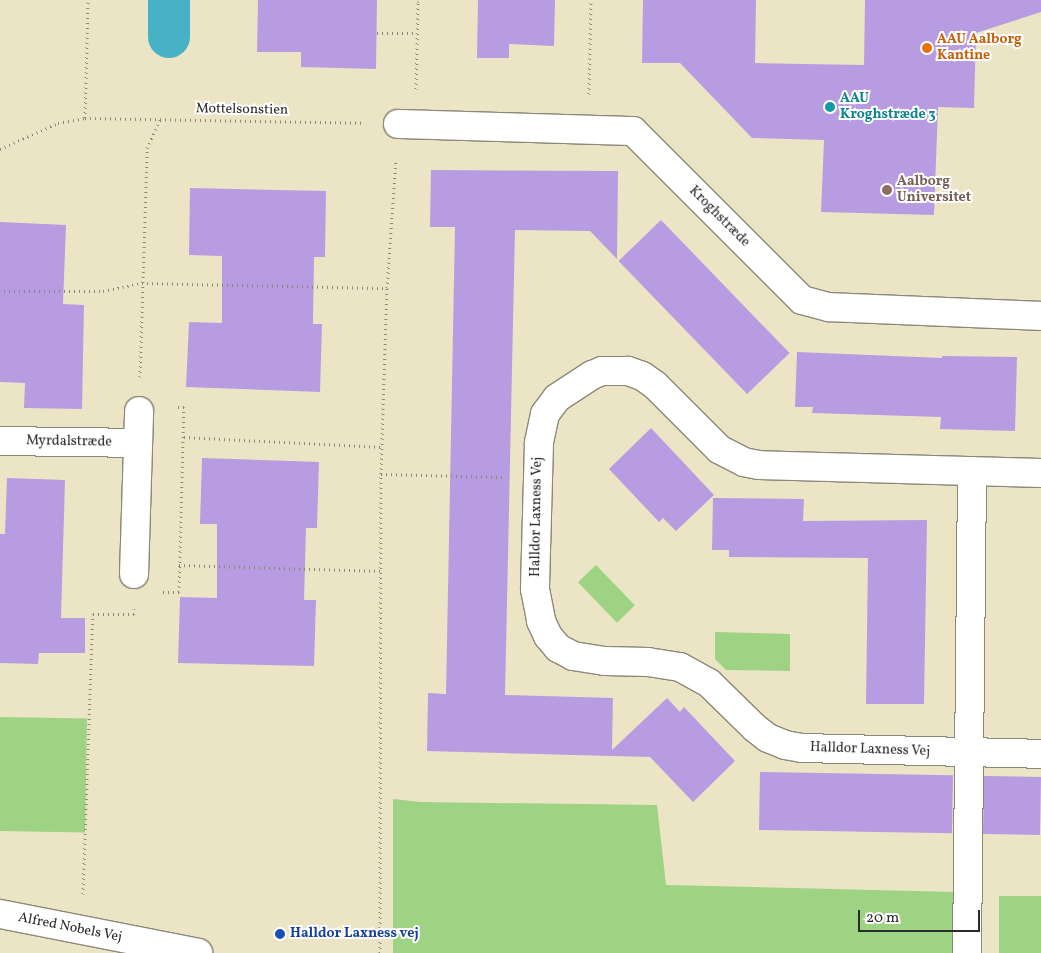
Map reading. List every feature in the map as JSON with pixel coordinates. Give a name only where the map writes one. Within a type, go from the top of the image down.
[{"type":"street","name":"Kroghstræde","points":[[407,124],[633,131],[802,300],[829,307],[1041,316]]},
{"type":"street","name":"Halldor Laxness Vej","points":[[1041,473],[759,465],[744,462],[719,449],[655,385],[642,376],[614,370],[602,370],[557,398],[550,407],[542,427],[537,478],[535,588],[538,608],[548,636],[558,648],[572,656],[605,662],[648,662],[680,667],[709,683],[755,728],[768,738],[785,745],[802,748],[1041,754]]},
{"type":"street","points":[[134,574],[139,399]]},
{"type":"street","name":"Myrdalstræde","points":[[0,441],[138,443]]},
{"type":"street","points":[[967,953],[972,471]]},
{"type":"street","name":"Alfred Nobels Vej","points":[[0,914],[198,953]]},
{"type":"path","points":[[85,118],[88,0]]},
{"type":"path","points":[[380,953],[383,571],[381,474],[388,288],[417,33],[418,2],[420,0]]},
{"type":"path","points":[[588,130],[591,0]]},
{"type":"path","points":[[377,33],[417,33]]},
{"type":"path","name":"Mottelsonstien","points":[[0,149],[58,122],[85,118],[407,124]]},
{"type":"path","points":[[139,399],[147,148],[160,120]]},
{"type":"path","points":[[4,291],[104,291],[142,283],[388,288]]},
{"type":"path","points":[[184,437],[382,447]]},
{"type":"path","points":[[381,474],[537,478]]},
{"type":"path","points":[[179,565],[383,571]]},
{"type":"path","points":[[82,930],[93,614],[134,614],[134,606]]},
{"type":"green space","points":[[596,565],[635,605],[617,623],[578,582]]},
{"type":"green space","points":[[715,632],[790,634],[790,671],[726,670],[715,659]]},
{"type":"green space","points":[[0,717],[87,719],[85,833],[0,831]]},
{"type":"green space","points":[[393,799],[421,802],[657,805],[666,885],[955,892],[954,953],[393,953]]},
{"type":"green space","points":[[999,896],[1041,896],[1041,953],[999,953]]},
{"type":"building","points":[[258,0],[377,0],[376,69],[301,67],[301,52],[257,52]]},
{"type":"building","points":[[478,0],[555,0],[554,46],[509,44],[509,58],[477,58]]},
{"type":"building","name":"AAU Kroghstræde 3","points":[[643,0],[756,0],[755,63],[864,65],[865,0],[1041,0],[1041,12],[976,33],[974,108],[938,107],[934,215],[821,212],[824,140],[752,138],[680,63],[642,63]]},
{"type":"building","points":[[431,170],[618,171],[617,259],[590,231],[515,230],[505,695],[613,698],[612,750],[667,698],[680,712],[684,707],[735,761],[693,802],[650,757],[427,751],[428,693],[446,694],[455,227],[430,227]]},
{"type":"building","points":[[190,188],[326,191],[325,257],[314,257],[313,324],[322,324],[320,392],[186,387],[189,322],[222,323],[222,256],[189,255]]},
{"type":"building","points":[[661,220],[790,353],[747,394],[619,261]]},
{"type":"building","points":[[0,222],[66,225],[63,304],[84,305],[82,409],[24,408],[25,383],[0,382]]},
{"type":"building","points":[[797,352],[942,358],[942,356],[1017,357],[1015,431],[940,429],[941,417],[812,413],[813,407],[795,407]]},
{"type":"building","points":[[651,428],[714,495],[676,531],[663,518],[659,522],[609,469]]},
{"type":"building","points":[[202,458],[319,462],[317,528],[306,528],[304,600],[316,600],[314,666],[178,663],[180,597],[217,598],[217,524],[200,524]]},
{"type":"building","points":[[7,478],[65,480],[61,618],[85,618],[85,653],[39,653],[38,664],[0,663],[0,534],[5,534]]},
{"type":"building","points":[[713,498],[804,499],[803,521],[927,520],[924,704],[866,704],[868,558],[729,557],[729,550],[712,550]]},
{"type":"building","points":[[760,772],[953,775],[952,833],[759,830]]},
{"type":"building","points":[[984,776],[1041,777],[1040,835],[983,834]]},
{"type":"waterway","points":[[169,0],[169,37]]},
{"type":"place","name":"AAU Aalborg Kantine","points":[[927,48]]},
{"type":"place","name":"AAU Kroghstræde 3","points":[[830,107]]},
{"type":"place","name":"Aalborg Universitet","points":[[887,190]]},
{"type":"place","name":"Halldor Laxness vej","points":[[280,934]]}]
